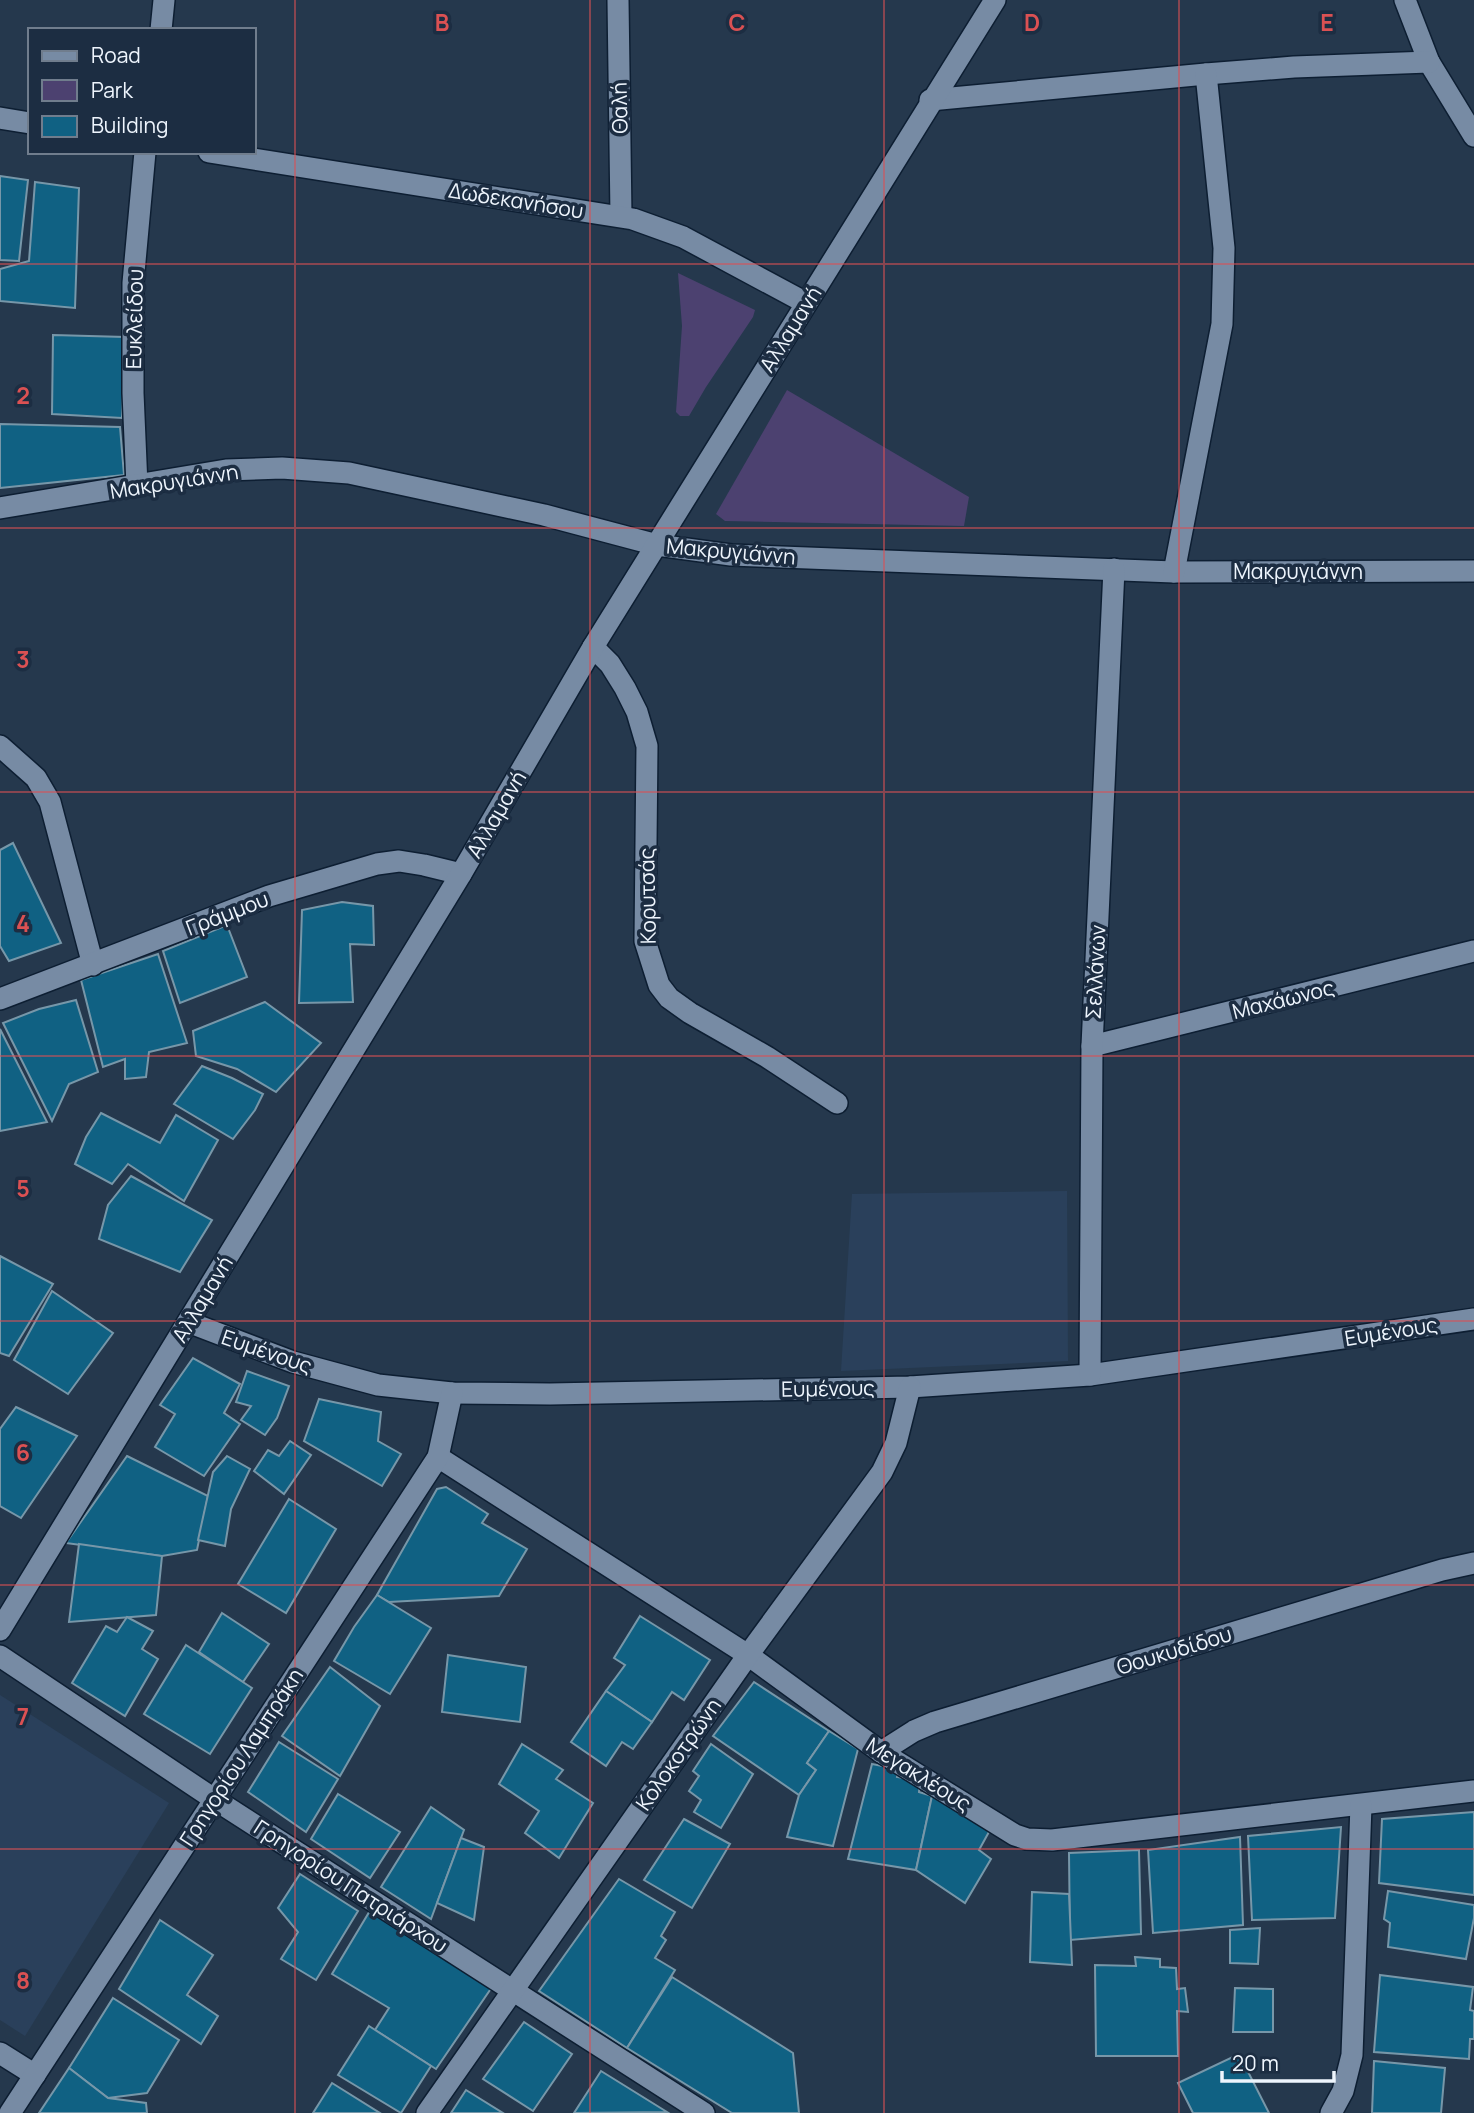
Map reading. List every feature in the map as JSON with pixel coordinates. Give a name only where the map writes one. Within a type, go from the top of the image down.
[{"type":"street","points":[[161,28],[164,0]]},
{"type":"street","name":"Θαλή","points":[[618,0],[621,216]]},
{"type":"street","name":"Αλλαμανή","points":[[0,1630],[461,874],[593,647],[930,100],[995,0]]},
{"type":"street","points":[[1405,0],[1429,62],[1474,136]]},
{"type":"street","points":[[930,100],[1294,67],[1429,62]]},
{"type":"street","points":[[1174,572],[1222,324],[1224,248],[1206,74]]},
{"type":"street","points":[[0,118],[28,122]]},
{"type":"street","name":"Ευκλείδου","points":[[137,486],[132,283],[145,154]]},
{"type":"street","name":"Δωδεκανήσου","points":[[222,154],[621,216],[649,223],[683,237],[806,303]]},
{"type":"street","name":"Μακρυγιάννη","points":[[0,509],[239,469],[314,469],[349,473],[447,493],[657,545],[695,551],[767,557],[1174,572],[1474,571]]},
{"type":"street","name":"Σελλάνων","points":[[1090,1375],[1092,1046],[1114,569]]},
{"type":"street","name":"Κορυτσάς","points":[[593,647],[610,663],[625,688],[637,712],[647,746],[645,941],[659,985],[668,998],[690,1013],[766,1057],[837,1103]]},
{"type":"street","points":[[0,746],[36,778],[50,802],[93,965]]},
{"type":"street","name":"Γράμμου","points":[[0,999],[269,896],[377,863],[399,861],[461,874]]},
{"type":"street","name":"Μαχάωνος","points":[[1092,1046],[1474,951]]},
{"type":"street","name":"Ευμένους","points":[[188,1322],[293,1362],[378,1385],[452,1394],[550,1394],[910,1387],[1090,1375],[1474,1319]]},
{"type":"street","name":"Κολοκοτρώνη","points":[[427,2113],[748,1655],[882,1472],[896,1443],[910,1387]]},
{"type":"street","name":"Γρηγορίου Λαμπράκη","points":[[10,2113],[438,1457],[452,1394]]},
{"type":"street","name":"Μεγακλέους","points":[[438,1457],[748,1655],[881,1752],[1015,1835],[1027,1839],[1052,1840],[1474,1791]]},
{"type":"street","name":"Θουκυδίδου","points":[[881,1752],[914,1731],[935,1722],[1442,1570],[1474,1563]]},
{"type":"street","name":"Γρηγορίου Πατριάρχου","points":[[0,1656],[214,1798],[704,2113]]},
{"type":"street","points":[[1331,2113],[1346,2083],[1352,2055],[1361,1805]]},
{"type":"street","points":[[0,2053],[35,2075]]},
{"type":"shaded area","points":[[1067,1191],[1068,1361],[841,1371],[852,1194]]},
{"type":"shaded area","points":[[0,1695],[169,1803],[25,2036],[0,2020]]},
{"type":"green space","points":[[678,273],[755,310],[689,416],[680,416],[676,412],[682,326]]},
{"type":"green space","points":[[787,390],[969,497],[964,526],[725,521],[716,514]]},
{"type":"building","points":[[0,176],[28,180],[19,261],[0,260]]},
{"type":"building","points":[[35,182],[79,188],[75,308],[0,301],[0,269],[29,261]]},
{"type":"building","points":[[53,335],[125,337],[122,418],[52,414]]},
{"type":"building","points":[[0,424],[120,427],[124,475],[0,488]]},
{"type":"building","points":[[13,843],[61,943],[9,961],[0,946],[0,850]]},
{"type":"building","points":[[342,902],[373,906],[374,945],[350,944],[353,1002],[299,1003],[302,910]]},
{"type":"building","points":[[227,925],[247,977],[180,1003],[163,951]]},
{"type":"building","points":[[158,954],[187,1043],[149,1052],[146,1077],[125,1079],[125,1059],[103,1067],[81,980]]},
{"type":"building","points":[[76,1000],[98,1072],[69,1084],[52,1121],[3,1023],[39,1009]]},
{"type":"building","points":[[265,1002],[321,1043],[276,1092],[237,1069],[196,1056],[193,1031]]},
{"type":"building","points":[[0,1029],[47,1122],[0,1131]]},
{"type":"building","points":[[202,1066],[263,1094],[255,1110],[233,1139],[174,1104]]},
{"type":"building","points":[[101,1113],[160,1143],[176,1115],[218,1140],[184,1201],[128,1164],[112,1184],[75,1164],[86,1137]]},
{"type":"building","points":[[131,1176],[212,1220],[180,1272],[99,1239],[108,1205]]},
{"type":"building","points":[[0,1256],[53,1284],[9,1356],[0,1353]]},
{"type":"building","points":[[52,1291],[113,1333],[68,1394],[14,1360]]},
{"type":"building","points":[[193,1358],[240,1384],[224,1413],[240,1424],[204,1476],[155,1447],[175,1414],[160,1405]]},
{"type":"building","points":[[247,1371],[289,1386],[277,1418],[265,1435],[241,1420],[251,1406],[236,1402]]},
{"type":"building","points":[[319,1399],[381,1412],[378,1441],[401,1454],[382,1486],[304,1441]]},
{"type":"building","points":[[16,1407],[77,1436],[21,1518],[0,1506],[0,1429]]},
{"type":"building","points":[[290,1441],[311,1455],[284,1494],[254,1471],[268,1450],[279,1456]]},
{"type":"building","points":[[127,1456],[208,1496],[197,1550],[162,1556],[66,1543]]},
{"type":"building","points":[[227,1456],[250,1469],[231,1509],[225,1546],[198,1540],[213,1472]]},
{"type":"building","points":[[446,1487],[488,1514],[482,1523],[527,1549],[499,1596],[389,1602],[377,1595],[437,1489]]},
{"type":"building","points":[[289,1499],[336,1529],[286,1613],[238,1584]]},
{"type":"building","points":[[79,1544],[162,1556],[156,1615],[69,1622]]},
{"type":"building","points":[[377,1595],[431,1628],[390,1694],[334,1661]]},
{"type":"building","points":[[222,1613],[269,1644],[243,1682],[199,1652]]},
{"type":"building","points":[[640,1616],[710,1660],[684,1700],[672,1692],[652,1722],[606,1691],[625,1665],[614,1658]]},
{"type":"building","points":[[127,1617],[153,1631],[142,1649],[158,1659],[125,1716],[72,1683],[106,1626],[117,1632]]},
{"type":"building","points":[[186,1645],[252,1688],[210,1754],[144,1714]]},
{"type":"building","points":[[448,1655],[526,1667],[520,1722],[442,1712]]},
{"type":"building","points":[[330,1667],[380,1706],[340,1776],[282,1736]]},
{"type":"building","points":[[754,1682],[829,1731],[807,1763],[816,1770],[799,1795],[713,1736]]},
{"type":"building","points":[[606,1691],[652,1722],[633,1749],[622,1742],[606,1766],[571,1742]]},
{"type":"building","points":[[829,1731],[858,1749],[833,1846],[787,1837],[799,1795],[816,1770],[807,1763]]},
{"type":"building","points":[[279,1742],[338,1779],[306,1832],[248,1792]]},
{"type":"building","points":[[522,1744],[563,1770],[556,1779],[593,1803],[559,1858],[525,1833],[539,1811],[499,1784]]},
{"type":"building","points":[[711,1744],[753,1774],[721,1828],[694,1812],[701,1800],[689,1791],[699,1776],[693,1771]]},
{"type":"building","points":[[872,1764],[898,1769],[897,1777],[920,1781],[919,1792],[932,1796],[916,1870],[848,1859]]},
{"type":"building","points":[[338,1794],[400,1832],[370,1878],[311,1839]]},
{"type":"building","points":[[932,1796],[990,1830],[979,1850],[991,1859],[965,1903],[916,1870]]},
{"type":"building","points":[[431,1807],[464,1830],[431,1919],[381,1887]]},
{"type":"building","points":[[1474,1812],[1474,1895],[1379,1883],[1382,1819]]},
{"type":"building","points":[[684,1819],[730,1844],[692,1908],[644,1880]]},
{"type":"building","points":[[1341,1827],[1335,1918],[1252,1920],[1248,1836]]},
{"type":"building","points":[[1240,1837],[1243,1925],[1153,1933],[1148,1850]]},
{"type":"building","points":[[461,1838],[484,1847],[474,1920],[437,1903]]},
{"type":"building","points":[[1139,1850],[1141,1934],[1070,1940],[1069,1853]]},
{"type":"building","points":[[300,1874],[358,1911],[316,1980],[281,1959],[298,1932],[278,1908]]},
{"type":"building","points":[[619,1879],[675,1912],[661,1936],[666,1940],[655,1958],[675,1970],[627,2048],[539,1991]]},
{"type":"building","points":[[1388,1891],[1474,1905],[1466,1959],[1388,1947],[1390,1923],[1384,1919]]},
{"type":"building","points":[[1032,1892],[1069,1894],[1072,1965],[1030,1962]]},
{"type":"building","points":[[371,1909],[492,1987],[436,2069],[375,2030],[389,2008],[332,1974]]},
{"type":"building","points":[[160,1920],[213,1955],[187,1995],[218,2016],[201,2044],[119,1989]]},
{"type":"building","points":[[1260,1928],[1258,1964],[1230,1963],[1230,1930]]},
{"type":"building","points":[[1135,1957],[1160,1959],[1160,1967],[1176,1968],[1177,1989],[1185,1988],[1188,2012],[1177,2011],[1178,2056],[1096,2056],[1095,1965],[1136,1966]]},
{"type":"building","points":[[1380,1975],[1473,1987],[1470,2010],[1474,2011],[1474,2039],[1470,2039],[1469,2059],[1374,2052]]},
{"type":"building","points":[[672,1977],[793,2053],[799,2113],[732,2113],[627,2048]]},
{"type":"building","points":[[1235,1988],[1273,1989],[1273,2032],[1233,2032]]},
{"type":"building","points":[[113,1998],[179,2040],[147,2093],[108,2098],[69,2068]]},
{"type":"building","points":[[524,2022],[572,2054],[533,2111],[483,2079]]},
{"type":"building","points":[[369,2026],[431,2066],[401,2113],[338,2075]]},
{"type":"building","points":[[1239,2054],[1269,2113],[1193,2113],[1178,2083]]},
{"type":"building","points":[[1374,2061],[1445,2068],[1441,2113],[1372,2113]]},
{"type":"building","points":[[69,2068],[108,2098],[146,2103],[147,2113],[39,2113]]},
{"type":"building","points":[[601,2071],[667,2112],[574,2113]]},
{"type":"building","points":[[332,2083],[380,2113],[313,2113]]},
{"type":"building","points":[[466,2090],[503,2113],[451,2113]]}]
